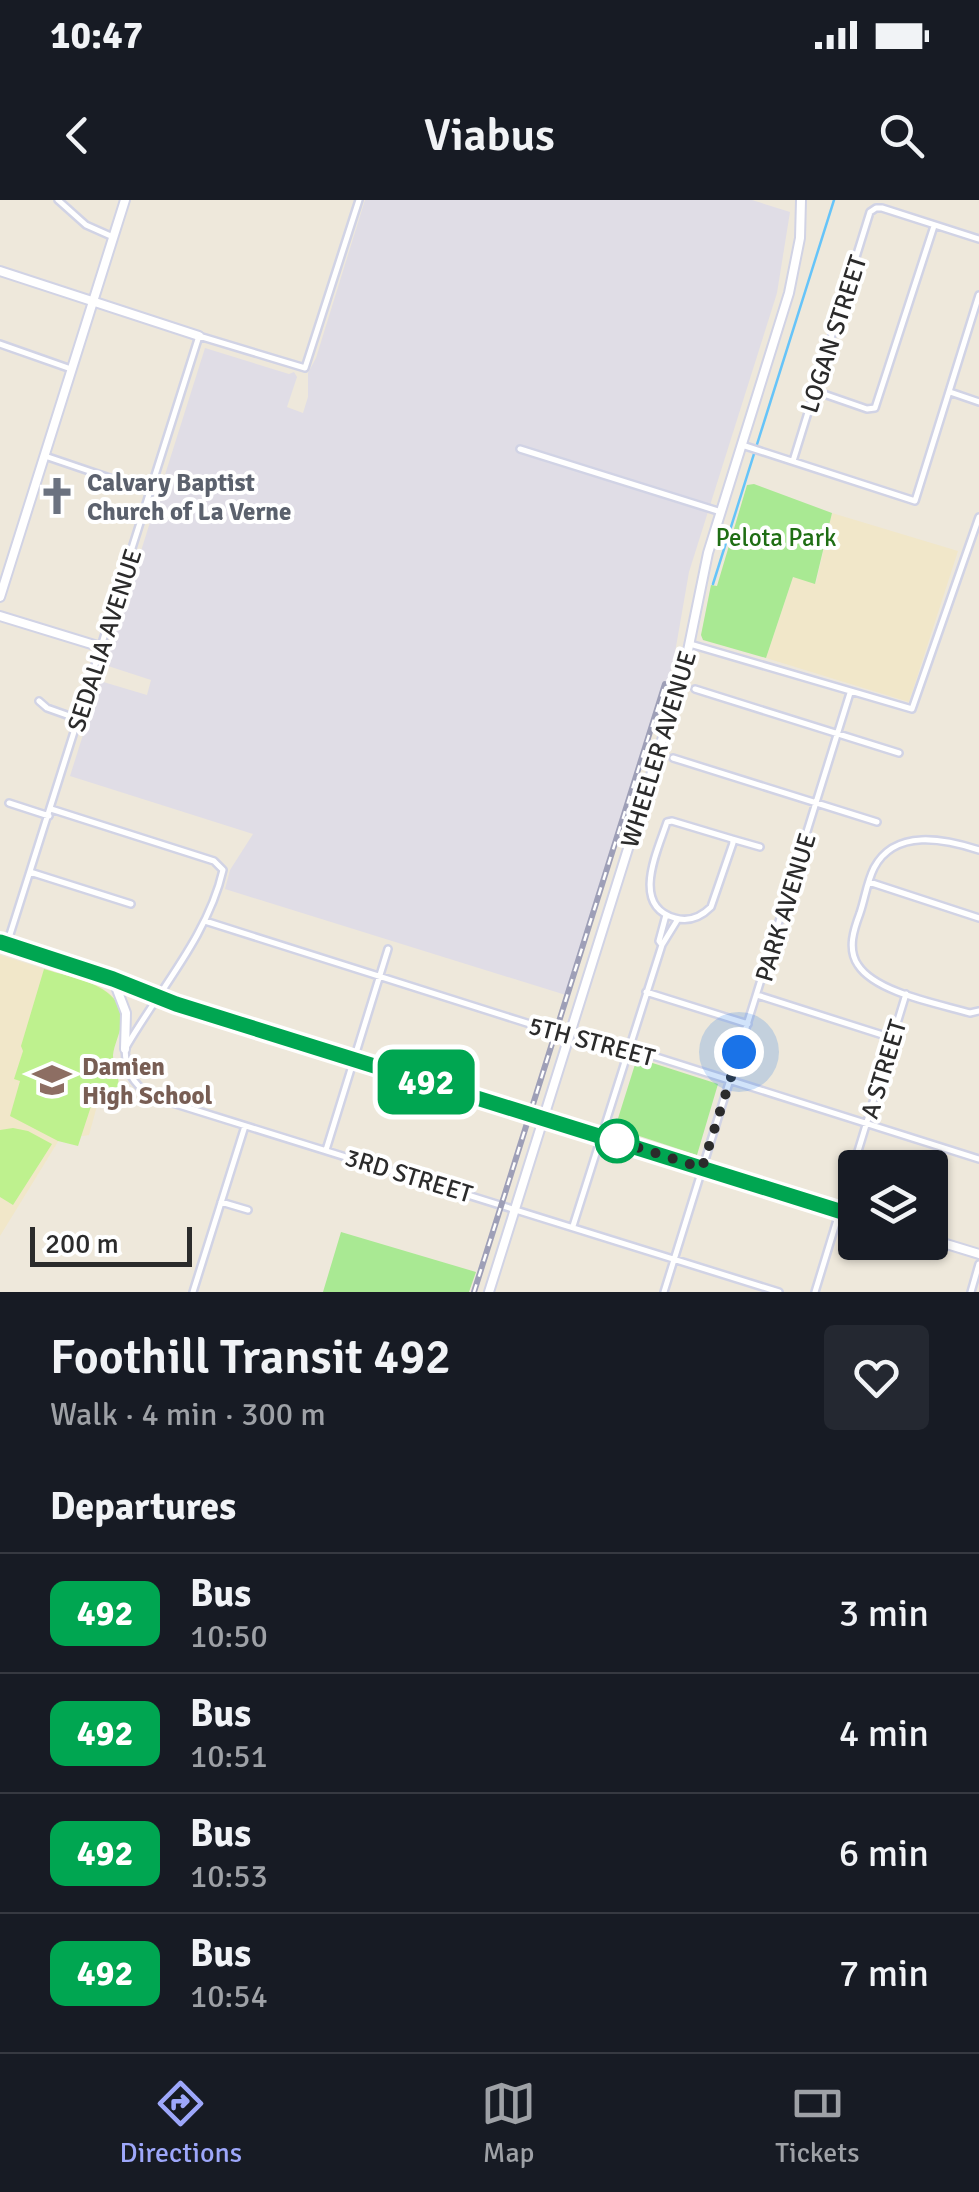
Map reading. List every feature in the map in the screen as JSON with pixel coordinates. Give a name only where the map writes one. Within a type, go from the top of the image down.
[{"type":"main road","points":[[0,597],[125,200]]},
{"type":"main road","name":"WHEELER AVENUE","points":[[490,1292],[690,644],[700,584],[796,267],[801,200]]},
{"type":"main road","points":[[0,271],[200,336]]},
{"type":"main road","points":[[0,616],[101,647]]},
{"type":"main road","points":[[3,943],[113,979],[156,998],[838,1211]]},
{"type":"main road","points":[[113,979],[126,1013],[125,1049]]},
{"type":"main road","points":[[948,1245],[979,1254]]},
{"type":"street","points":[[58,200],[86,225],[113,238]]},
{"type":"street","points":[[200,336],[306,368],[359,200]]},
{"type":"street","name":"LOGAN STREET","points":[[792,462],[870,212],[876,208],[934,226]]},
{"type":"street","points":[[815,391],[867,409],[875,408],[934,226],[979,239]]},
{"type":"street","points":[[742,445],[915,502],[979,294]]},
{"type":"street","name":"SEDALIA AVENUE","points":[[3,943],[50,813],[200,336]]},
{"type":"street","points":[[0,344],[72,369]]},
{"type":"street","points":[[950,392],[979,402]]},
{"type":"street","points":[[520,450],[721,512]]},
{"type":"street","points":[[45,456],[150,492]]},
{"type":"street","points":[[690,644],[912,710],[979,517]]},
{"type":"street","points":[[695,689],[898,753]]},
{"type":"street","name":"PARK AVENUE","points":[[664,1292],[850,693]]},
{"type":"street","points":[[39,701],[47,708],[78,719]]},
{"type":"street","points":[[673,758],[877,822]]},
{"type":"street","points":[[9,803],[214,861],[223,870],[205,921],[125,1049]]},
{"type":"street","points":[[732,839],[711,907],[695,918],[678,919],[666,914],[652,897],[649,885],[668,822],[732,839],[760,847]]},
{"type":"street","name":"A STREET","points":[[858,1150],[906,994],[874,982],[857,965],[852,935],[869,882],[882,857],[919,839],[935,838],[979,850]]},
{"type":"street","points":[[30,872],[130,904]]},
{"type":"street","points":[[869,882],[979,918]]},
{"type":"street","points":[[662,944],[659,941],[666,914]]},
{"type":"street","points":[[573,1226],[662,944],[678,919]]},
{"type":"street","name":"5TH STREET","points":[[205,921],[530,1024],[571,1030],[979,1159]]},
{"type":"street","points":[[326,1150],[388,949]]},
{"type":"street","points":[[646,992],[748,1024]]},
{"type":"street","points":[[906,994],[970,1013],[979,1011]]},
{"type":"street","points":[[757,996],[893,1038]]},
{"type":"street","name":"3RD STREET","points":[[125,1049],[133,1083],[150,1096],[779,1292]]},
{"type":"street","points":[[193,1292],[245,1126]]},
{"type":"street","points":[[221,1202],[248,1210]]},
{"type":"street","name":"A STREET","points":[[814,1292],[838,1214]]},
{"type":"street","points":[[971,1292],[979,1264]]},
{"type":"shaded area","points":[[365,200],[752,200],[790,212],[777,293],[689,572],[673,664],[569,996],[225,889],[230,870],[253,834],[70,776],[100,681],[147,695],[151,680],[105,665],[205,348],[289,374],[294,372],[297,377],[287,407],[303,413],[308,373]]},
{"type":"shaded area","points":[[832,513],[958,551],[909,702],[766,658],[793,577],[816,583]]},
{"type":"shaded area","name":"Damien High School","points":[[0,955],[99,986],[113,996],[119,1026],[89,1135],[59,1140],[0,1236]]},
{"type":"green space","name":"Pelota Park","points":[[754,484],[832,513],[815,584],[793,577],[766,658],[703,640],[701,635],[711,585],[717,586],[747,485]]},
{"type":"green space","name":"Damien High School","points":[[44,969],[106,991],[120,1011],[113,1055],[118,1087],[116,1093],[97,1088],[78,1146],[58,1141],[10,1116],[20,1081],[14,1079],[21,1046]]},
{"type":"green space","points":[[637,1058],[718,1084],[697,1155],[615,1128]]},
{"type":"green space","points":[[13,1128],[52,1144],[13,1205],[0,1197],[0,1130]]},
{"type":"green space","points":[[341,1232],[476,1272],[469,1292],[323,1292]]},
{"type":"waterway","points":[[713,584],[834,200]]},
{"type":"railway","points":[[474,1292],[665,684]]},
{"type":"bus line","name":"492","points":[[0,942],[113,979],[156,998],[838,1211]]},
{"type":"place","name":"Calvary Baptist Church of La Verne","points":[[57,496]]},
{"type":"place","name":"Damien High School","points":[[52,1080]]},
{"type":"route","points":[[617,1141],[602,1136],[702,1168],[739,1052]]}]
